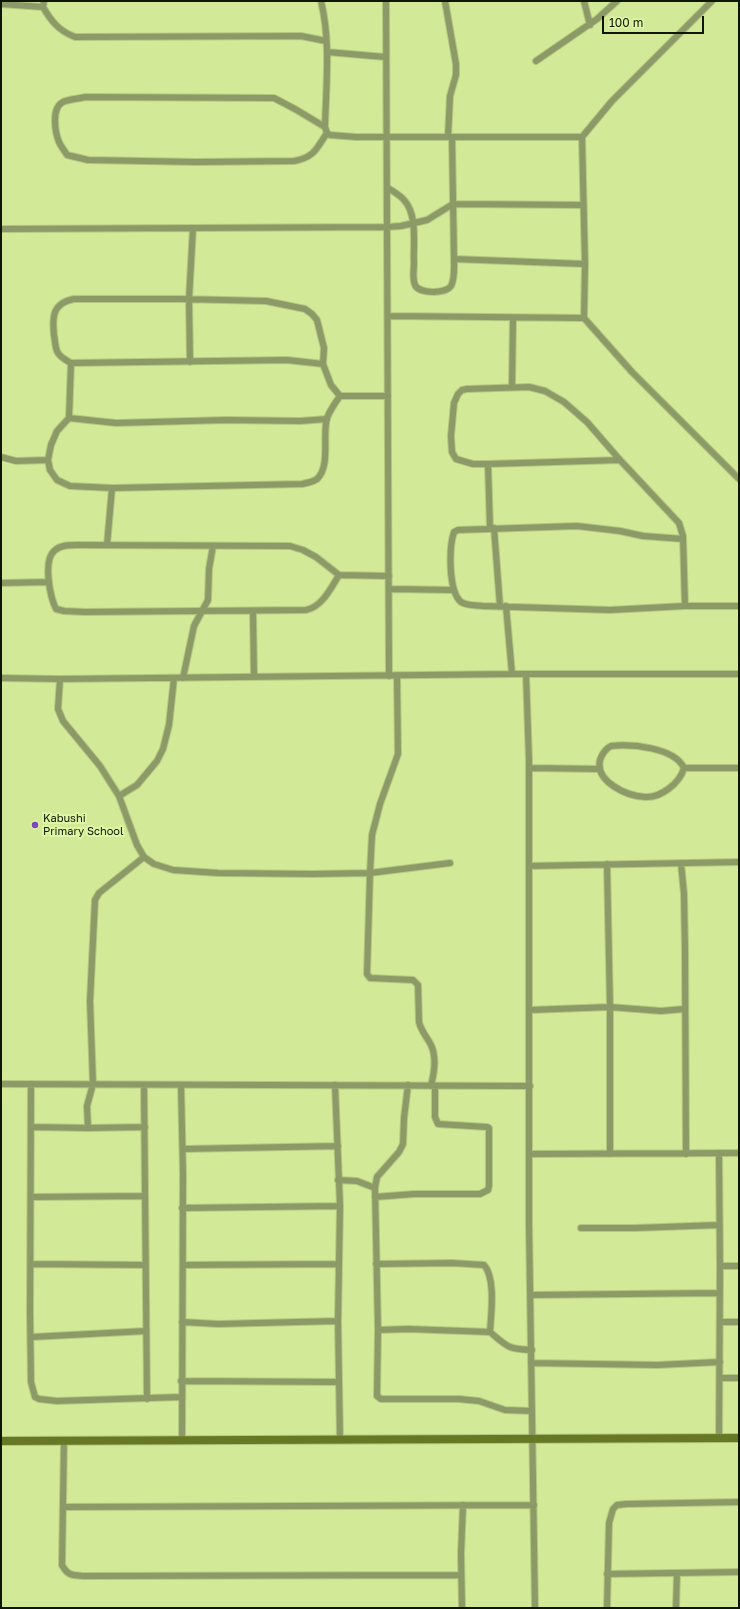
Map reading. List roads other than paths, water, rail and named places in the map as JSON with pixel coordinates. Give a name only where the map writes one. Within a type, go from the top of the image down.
[{"type":"street","points":[[321,1],[327,52],[326,130],[314,152],[306,159],[294,161],[196,162],[88,160],[67,155],[59,143],[55,121],[60,104],[64,101],[85,98],[274,98],[295,109],[326,130],[356,137],[582,136]]},
{"type":"street","points":[[386,1],[389,676]]},
{"type":"street","points":[[387,187],[405,200],[411,213],[413,224],[415,287],[420,291],[431,292],[446,290],[450,287],[453,277],[454,259],[450,103],[456,75],[456,64],[445,1]]},
{"type":"street","points":[[584,1],[590,25]]},
{"type":"street","points":[[536,61],[590,25],[617,1]]},
{"type":"street","points":[[712,1],[612,101],[582,136],[585,264],[584,318],[643,382],[739,479]]},
{"type":"street","points":[[1,4],[44,4],[51,21],[67,34],[75,37],[301,36],[326,41]]},
{"type":"street","points":[[327,52],[386,57]]},
{"type":"street","points":[[1,229],[387,227],[413,224],[427,220],[453,204],[583,205]]},
{"type":"street","points":[[190,362],[190,299],[193,228]]},
{"type":"street","points":[[454,259],[585,264]]},
{"type":"street","points":[[323,364],[287,360],[71,363],[62,358],[57,352],[53,326],[54,316],[58,307],[64,301],[86,298],[266,301],[304,309],[312,314],[317,320],[324,348],[323,364],[331,385],[340,396]]},
{"type":"street","points":[[388,316],[584,318]]},
{"type":"street","points":[[512,318],[512,387]]},
{"type":"street","points":[[71,363],[68,418],[57,431],[51,445],[48,460],[50,470],[57,480],[70,486],[112,488],[302,484],[315,481],[322,473],[324,463],[327,419],[332,406],[340,396]]},
{"type":"street","points":[[620,460],[488,464],[463,462],[453,456],[451,436],[454,403],[458,394],[462,390],[467,389],[512,387],[536,388],[545,391],[564,402],[588,422],[620,460],[677,520],[681,528],[683,539],[685,606]]},
{"type":"street","points":[[340,396],[388,396]]},
{"type":"street","points":[[68,418],[116,423],[226,420],[300,421],[327,419]]},
{"type":"street","points":[[1,457],[16,461],[48,460]]},
{"type":"street","points":[[488,464],[492,528],[512,674]]},
{"type":"street","points":[[107,544],[112,488]]},
{"type":"street","points":[[683,539],[643,536],[620,531],[577,526],[469,528],[454,532],[452,539],[451,559],[453,590],[461,602],[469,605],[610,610],[685,606],[739,606]]},
{"type":"street","points":[[339,575],[323,600],[313,609],[202,612],[64,612],[56,609],[52,601],[49,582],[49,561],[52,552],[62,546],[107,544],[290,546],[303,550],[316,557],[339,575],[389,576]]},
{"type":"street","points":[[183,678],[192,632],[206,605],[209,594],[209,569],[213,546]]},
{"type":"street","points":[[1,583],[49,582]]},
{"type":"street","points":[[389,589],[453,590]]},
{"type":"street","points":[[253,611],[254,677]]},
{"type":"street","points":[[1,678],[60,679],[512,674],[739,674]]},
{"type":"street","points":[[526,674],[529,768],[530,1295],[535,1608]]},
{"type":"street","points":[[375,1196],[414,1194],[480,1194],[488,1190],[489,1128],[438,1124],[435,1117],[433,1086],[435,1061],[431,1045],[420,1027],[418,985],[413,980],[370,978],[367,976],[370,873],[374,827],[380,804],[398,754],[397,676]]},
{"type":"street","points":[[119,796],[137,785],[158,761],[163,749],[169,725],[174,678]]},
{"type":"street","points":[[60,679],[58,709],[63,721],[100,766],[119,796],[133,835],[144,857],[154,864],[173,870],[264,874],[370,873],[450,863]]},
{"type":"street","points":[[615,746],[651,748],[661,751],[678,758],[684,768],[683,772],[667,790],[652,796],[644,797],[627,793],[617,788],[601,774],[599,769],[606,749],[615,746]]},
{"type":"street","points":[[529,768],[599,769]]},
{"type":"street","points":[[684,768],[739,768]]},
{"type":"street","points":[[88,1128],[87,1106],[93,1084],[90,1001],[95,900],[99,893],[144,857]]},
{"type":"street","points":[[529,866],[739,862]]},
{"type":"street","points":[[681,863],[684,894],[686,1154]]},
{"type":"street","points":[[607,864],[610,1007],[610,1154]]},
{"type":"street","points":[[530,1010],[610,1007],[661,1011],[684,1009]]},
{"type":"street","points":[[1,1084],[530,1086]]},
{"type":"street","points":[[31,1084],[32,1197],[30,1313],[32,1337],[31,1382],[35,1396],[39,1399],[57,1401],[181,1397]]},
{"type":"street","points":[[144,1085],[147,1398]]},
{"type":"street","points":[[181,1085],[183,1149],[181,1381],[182,1441]]},
{"type":"street","points":[[335,1085],[340,1206],[338,1321],[340,1440]]},
{"type":"street","points":[[408,1085],[403,1144],[399,1152],[377,1177],[375,1188],[378,1330],[377,1396],[379,1399],[459,1399],[478,1401],[505,1410],[532,1412]]},
{"type":"street","points":[[31,1128],[145,1127]]},
{"type":"street","points":[[183,1149],[338,1146]]},
{"type":"street","points":[[719,1153],[719,1438]]},
{"type":"street","points":[[530,1154],[739,1153]]},
{"type":"street","points":[[338,1180],[357,1181],[375,1188]]},
{"type":"street","points":[[32,1197],[145,1196]]},
{"type":"street","points":[[182,1208],[340,1206]]},
{"type":"street","points":[[581,1228],[719,1225]]},
{"type":"street","points":[[376,1264],[452,1263],[484,1266],[491,1282],[490,1332]]},
{"type":"street","points":[[31,1264],[145,1265]]},
{"type":"street","points":[[183,1265],[339,1264]]},
{"type":"street","points":[[720,1266],[739,1266]]},
{"type":"street","points":[[530,1295],[720,1293]]},
{"type":"street","points":[[182,1322],[218,1324],[338,1321]]},
{"type":"street","points":[[720,1322],[739,1322]]},
{"type":"street","points":[[378,1330],[408,1329],[490,1332],[512,1349],[532,1350]]},
{"type":"street","points":[[32,1337],[146,1331]]},
{"type":"street","points":[[531,1363],[649,1365],[720,1362]]},
{"type":"street","points":[[720,1378],[739,1378]]},
{"type":"street","points":[[181,1381],[339,1382]]},
{"type":"street","points":[[1,1441],[739,1438]]},
{"type":"street","points":[[64,1441],[62,1565],[66,1572],[70,1574],[84,1576],[461,1575]]},
{"type":"street","points":[[607,1608],[609,1523],[613,1509],[617,1506],[626,1504],[739,1502]]},
{"type":"street","points":[[462,1608],[461,1575],[463,1505]]},
{"type":"street","points":[[64,1507],[534,1505]]},
{"type":"street","points":[[607,1574],[739,1572]]},
{"type":"street","points":[[676,1608],[677,1573]]},
{"type":"place","name":"Kabushi Primary School","points":[[35,825]]}]
